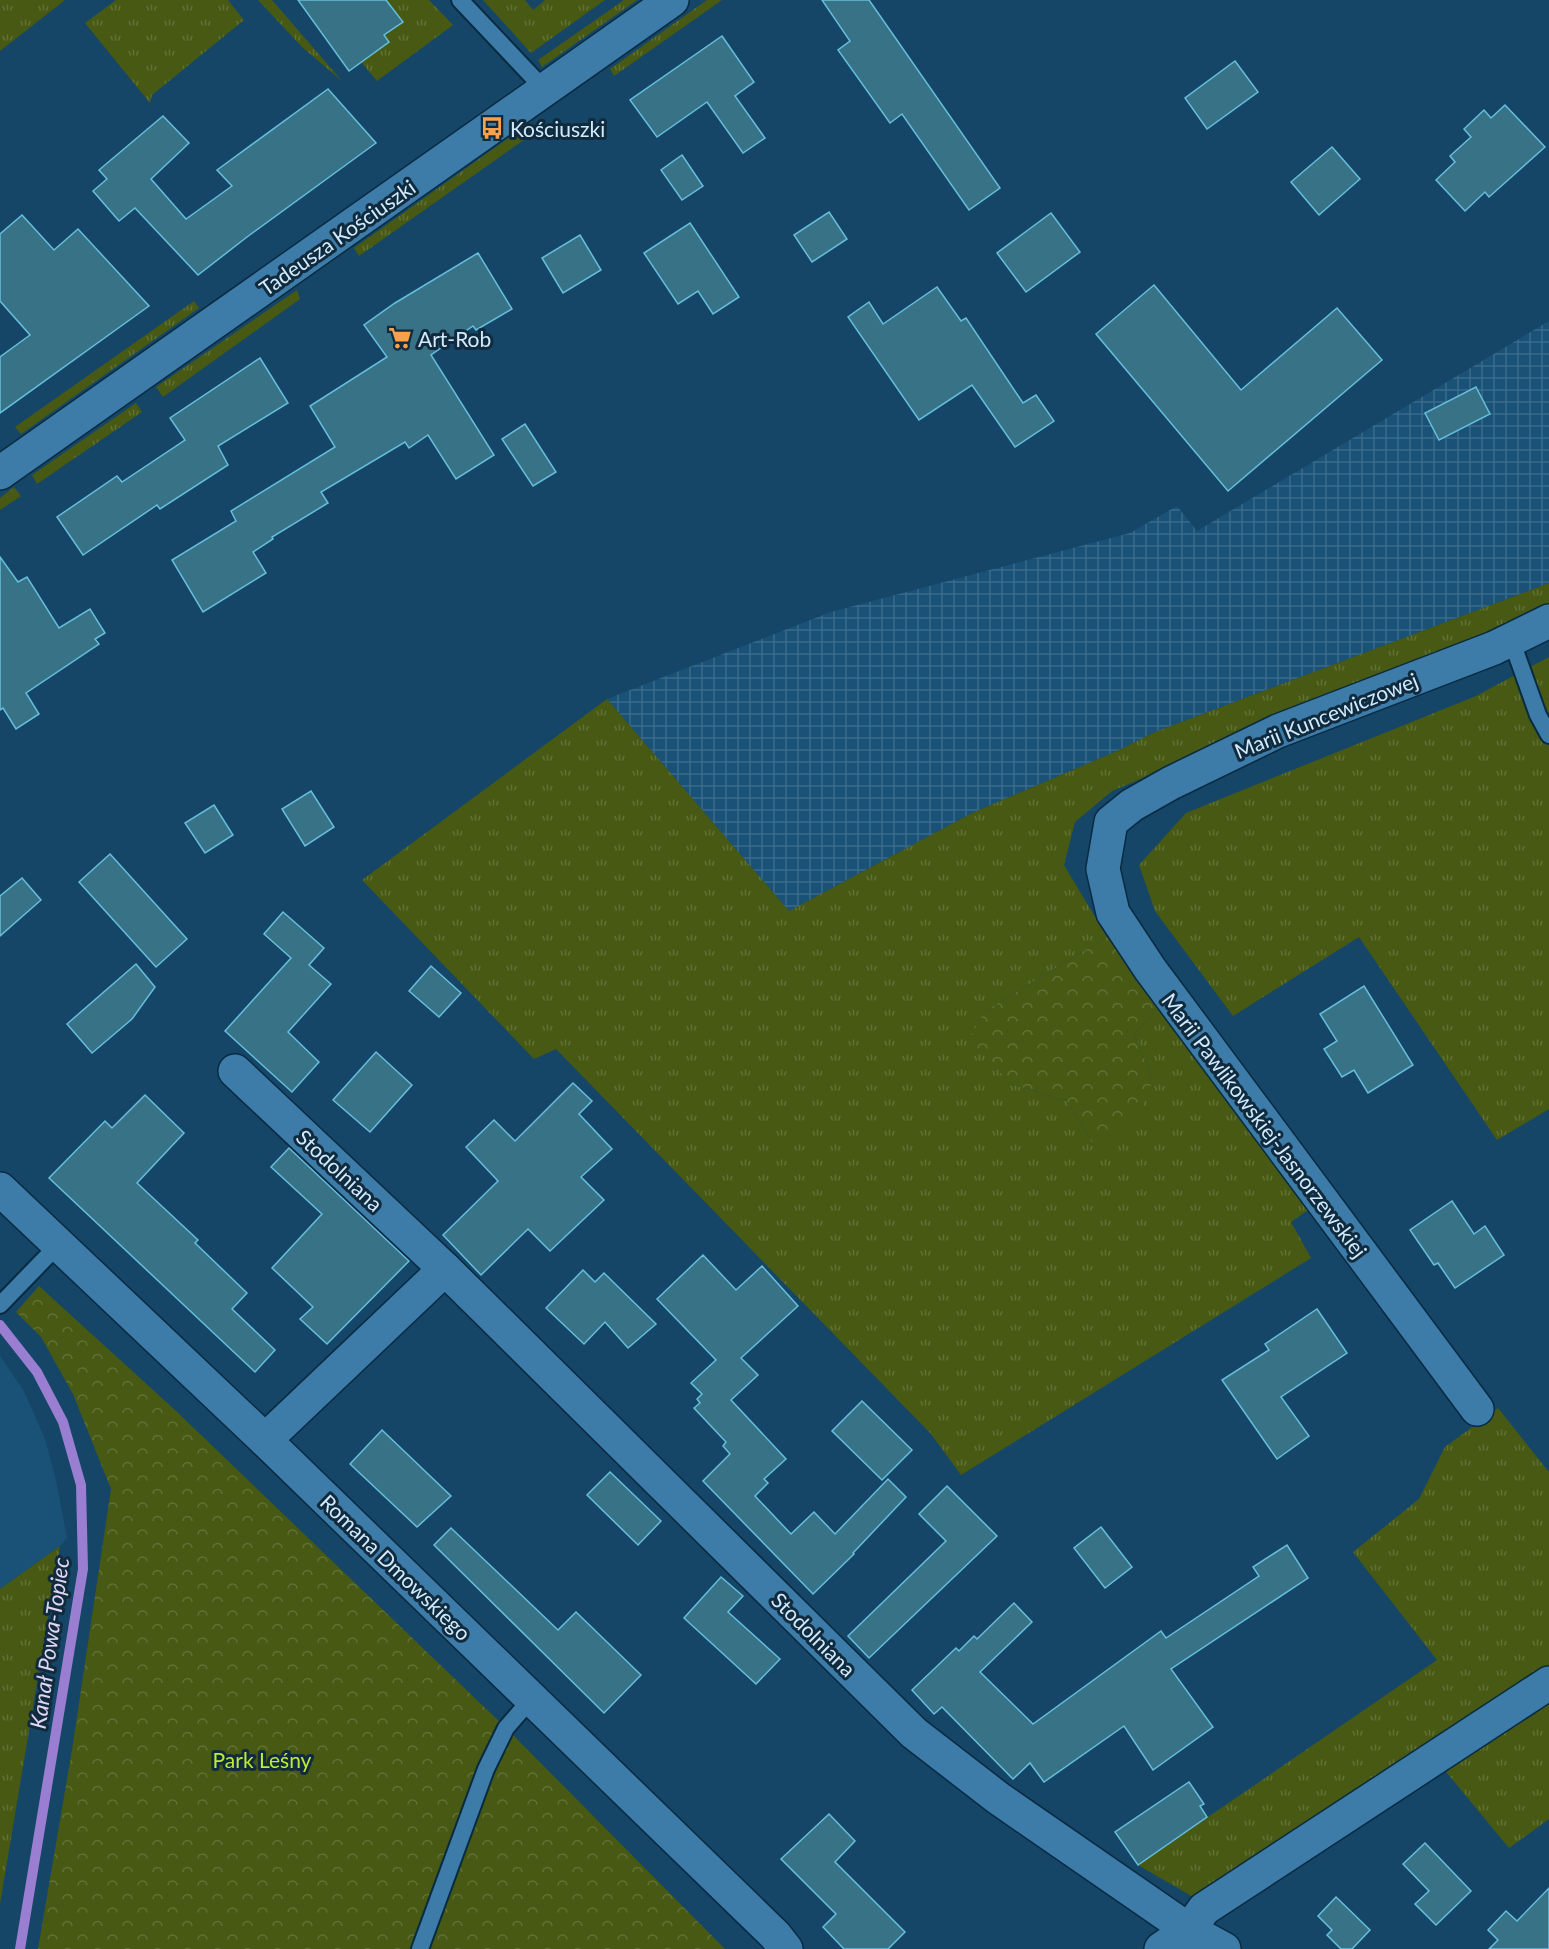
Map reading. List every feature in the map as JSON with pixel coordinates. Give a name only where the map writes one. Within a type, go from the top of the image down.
[{"type":"street","name":"Tadeusza Kościuszki","points":[[0,472],[672,0]]},
{"type":"street","name":"Marii Kuncewiczowej","points":[[1111,822],[1132,805],[1171,783],[1278,731],[1494,648],[1549,621]]},
{"type":"street","name":"Marii Pawlikowskiej-Jasnorzewskiej","points":[[1111,822],[1103,869],[1113,913],[1150,969],[1477,1409]]},
{"type":"street","name":"Stodolniana","points":[[235,1071],[446,1269],[914,1733],[998,1798],[1190,1930],[1224,1949]]},
{"type":"street","name":"Romana Dmowskiego","points":[[0,1189],[265,1440],[532,1698],[775,1935],[786,1949]]},
{"type":"street","points":[[265,1440],[446,1269]]},
{"type":"street","points":[[1161,1949],[1190,1930],[1204,1909],[1549,1683]]},
{"type":"lane","points":[[460,0],[545,90]]},
{"type":"lane","points":[[1511,639],[1538,715],[1549,735]]},
{"type":"lane","points":[[0,1305],[58,1245]]},
{"type":"lane","points":[[420,1949],[486,1769],[506,1728],[532,1698]]},
{"type":"shaded area","points":[[1549,321],[1549,583],[1155,732],[1117,751],[972,813],[789,911],[607,699],[831,612],[1130,533],[1177,506],[1197,531]]},
{"type":"shaded area","points":[[0,1356],[24,1391],[45,1439],[56,1480],[67,1538],[60,1546],[0,1589]]},
{"type":"green space","points":[[0,0],[65,0],[0,51]]},
{"type":"green space","points":[[116,0],[228,0],[244,20],[152,95],[150,103],[85,23]]},
{"type":"green space","points":[[258,0],[272,0],[342,81],[303,48]]},
{"type":"green space","points":[[386,0],[429,0],[453,25],[377,81],[361,62],[389,42],[384,35],[402,22]]},
{"type":"green space","points":[[483,0],[525,0],[533,10],[545,0],[605,0],[531,53]]},
{"type":"green space","points":[[624,0],[637,0],[542,67],[538,60]]},
{"type":"green space","points":[[707,0],[722,0],[614,76],[610,69]]},
{"type":"green space","points":[[531,122],[538,130],[359,256],[354,248]]},
{"type":"green space","points":[[297,290],[300,299],[163,397],[156,387]]},
{"type":"green space","points":[[194,301],[199,308],[21,434],[15,427]]},
{"type":"green space","points":[[136,403],[142,412],[37,484],[32,475]]},
{"type":"green space","points":[[14,487],[21,496],[0,510],[0,498]]},
{"type":"green space","points":[[1549,583],[1549,608],[1112,791],[1075,822],[1064,865],[1107,937],[985,1011],[1011,1084],[1067,1101],[1095,1147],[1153,1079],[1134,1034],[1163,1003],[1314,1206],[1291,1222],[1311,1258],[961,1475],[931,1434],[556,1049],[534,1059],[362,880],[607,699],[789,911],[972,813],[1117,751],[1155,732]]},
{"type":"green space","points":[[1549,657],[1549,1109],[1497,1140],[1359,937],[1233,1016],[1155,911],[1139,865],[1186,813],[1476,696]]},
{"type":"green space","points":[[1107,937],[1163,1003],[1134,1034],[1153,1079],[1139,1116],[1095,1147],[1067,1101],[1011,1084],[969,1039],[985,1011]]},
{"type":"green space","name":"Park Leśny","points":[[39,1286],[175,1410],[506,1728],[725,1949],[38,1949],[72,1750],[111,1489],[73,1394],[41,1337],[16,1312]]},
{"type":"green space","points":[[1498,1408],[1549,1472],[1549,1672],[1200,1901],[1138,1865],[1437,1660],[1353,1552],[1419,1499],[1445,1447]]},
{"type":"green space","points":[[60,1546],[0,1904],[0,1589]]},
{"type":"green space","points":[[1549,1700],[1549,1819],[1509,1848],[1442,1767]]},
{"type":"building","points":[[298,0],[386,0],[403,22],[384,35],[389,42],[349,71]]},
{"type":"building","points":[[822,0],[869,0],[1000,188],[969,210],[902,114],[890,123],[838,50],[850,41]]},
{"type":"building","points":[[722,36],[754,82],[735,96],[765,138],[743,153],[707,102],[657,137],[630,100]]},
{"type":"building","points":[[1235,61],[1258,92],[1207,129],[1185,98]]},
{"type":"building","points":[[328,89],[376,143],[198,275],[135,208],[119,221],[93,191],[107,179],[99,170],[163,116],[189,143],[151,179],[186,219],[232,186],[217,170]]},
{"type":"building","points":[[1505,105],[1545,147],[1489,197],[1485,192],[1465,211],[1436,180],[1455,162],[1450,156],[1471,137],[1464,129],[1484,110],[1491,118]]},
{"type":"building","points":[[1332,147],[1360,179],[1319,215],[1291,182]]},
{"type":"building","points":[[682,155],[703,186],[682,200],[661,170]]},
{"type":"building","points":[[829,212],[847,239],[812,262],[794,235]]},
{"type":"building","points":[[1051,213],[1080,252],[1026,292],[997,253]]},
{"type":"building","points":[[22,215],[54,250],[78,229],[149,306],[0,413],[0,357],[30,335],[0,301],[0,234]]},
{"type":"building","points":[[690,223],[739,297],[713,314],[698,291],[678,304],[644,253]]},
{"type":"building","points":[[580,235],[601,270],[563,293],[542,258]]},
{"type":"building","points":[[478,253],[512,309],[476,330],[473,326],[431,355],[494,455],[456,479],[428,435],[409,448],[405,442],[321,492],[328,503],[272,537],[273,539],[253,552],[266,573],[203,612],[172,560],[236,521],[231,511],[335,447],[310,406],[387,357],[364,325],[395,303]]},
{"type":"building","points":[[1154,285],[1241,390],[1337,308],[1382,360],[1228,491],[1096,334]]},
{"type":"building","points":[[937,287],[961,321],[966,318],[1023,403],[1036,395],[1054,421],[1015,447],[972,385],[919,420],[848,317],[869,302],[883,324]]},
{"type":"building","points":[[260,358],[288,403],[218,446],[228,465],[160,509],[157,505],[83,555],[57,517],[117,476],[122,482],[185,440],[170,418]]},
{"type":"building","points":[[1476,387],[1490,414],[1439,440],[1425,413]]},
{"type":"building","points":[[525,424],[556,472],[533,486],[502,439]]},
{"type":"building","points":[[0,557],[18,582],[27,577],[59,628],[90,609],[105,633],[95,639],[99,644],[26,693],[39,714],[16,729],[3,708],[0,710]]},
{"type":"building","points":[[311,791],[334,827],[305,846],[282,809]]},
{"type":"building","points":[[214,805],[233,835],[205,853],[185,823]]},
{"type":"building","points":[[110,854],[187,939],[156,967],[79,882]]},
{"type":"building","points":[[22,878],[41,900],[0,936],[0,896]]},
{"type":"building","points":[[283,912],[324,948],[309,965],[331,984],[288,1032],[319,1062],[292,1092],[225,1031],[291,958],[264,934]]},
{"type":"building","points":[[136,964],[155,987],[132,1019],[92,1053],[67,1024]]},
{"type":"building","points":[[431,966],[461,993],[439,1017],[409,991]]},
{"type":"building","points":[[1364,986],[1413,1065],[1368,1093],[1354,1070],[1342,1077],[1324,1049],[1337,1041],[1320,1014]]},
{"type":"building","points":[[376,1052],[412,1085],[370,1132],[333,1100]]},
{"type":"building","points":[[573,1083],[592,1101],[579,1114],[612,1149],[581,1177],[604,1200],[550,1251],[528,1229],[481,1275],[443,1235],[498,1181],[466,1147],[494,1120],[515,1141]]},
{"type":"building","points":[[145,1095],[184,1133],[137,1183],[198,1240],[195,1243],[247,1293],[232,1309],[275,1350],[255,1372],[49,1178],[105,1121],[112,1128]]},
{"type":"building","points":[[289,1148],[409,1261],[327,1344],[300,1319],[313,1307],[272,1268],[322,1214],[271,1167]]},
{"type":"building","points":[[1452,1201],[1474,1234],[1485,1226],[1504,1255],[1455,1288],[1438,1263],[1434,1265],[1410,1230]]},
{"type":"building","points":[[703,1255],[736,1290],[762,1266],[798,1306],[741,1358],[758,1375],[731,1400],[786,1459],[764,1479],[768,1483],[755,1496],[791,1534],[814,1512],[835,1534],[888,1479],[906,1497],[854,1554],[813,1594],[703,1481],[730,1454],[723,1446],[726,1442],[694,1408],[700,1403],[697,1399],[702,1394],[691,1383],[716,1360],[657,1299]]},
{"type":"building","points":[[583,1270],[595,1282],[604,1273],[656,1324],[628,1348],[605,1322],[584,1344],[546,1308]]},
{"type":"building","points":[[1317,1309],[1347,1353],[1281,1397],[1309,1436],[1277,1459],[1222,1380],[1269,1350],[1265,1344]]},
{"type":"building","points":[[862,1401],[912,1450],[882,1480],[832,1431]]},
{"type":"building","points":[[382,1430],[451,1496],[417,1527],[350,1464]]},
{"type":"building","points":[[610,1472],[661,1521],[638,1545],[587,1495]]},
{"type":"building","points":[[947,1486],[997,1536],[869,1658],[848,1636],[946,1541],[919,1514]]},
{"type":"building","points":[[1101,1527],[1132,1567],[1105,1588],[1074,1548]]},
{"type":"building","points":[[451,1528],[558,1630],[576,1612],[641,1675],[604,1713],[434,1545]]},
{"type":"building","points":[[1287,1545],[1308,1578],[1171,1669],[1213,1727],[1153,1770],[1124,1726],[1044,1782],[1030,1763],[1013,1779],[942,1707],[934,1714],[912,1690],[956,1648],[959,1651],[974,1636],[977,1639],[1014,1603],[1032,1622],[980,1672],[1033,1724],[1161,1631],[1166,1638],[1259,1576],[1253,1567]]},
{"type":"building","points":[[721,1577],[743,1596],[728,1612],[780,1659],[756,1684],[684,1618]]},
{"type":"building","points":[[1189,1782],[1204,1804],[1200,1806],[1207,1817],[1138,1865],[1115,1832]]},
{"type":"building","points":[[829,1814],[855,1841],[835,1862],[905,1932],[888,1949],[844,1949],[823,1927],[836,1914],[781,1859]]},
{"type":"building","points":[[1425,1843],[1471,1891],[1436,1925],[1415,1904],[1429,1891],[1403,1864]]},
{"type":"building","points":[[1549,1888],[1549,1949],[1489,1949],[1498,1940],[1488,1930],[1506,1911],[1517,1921]]},
{"type":"building","points":[[1336,1897],[1370,1930],[1352,1949],[1341,1949],[1327,1935],[1332,1930],[1318,1916]]},
{"type":"waterway","name":"Kanał Powa-Topiec","points":[[0,1325],[37,1372],[63,1422],[81,1485],[83,1569],[20,1949]]},
{"type":"place","name":"Kościuszki","points":[[492,128]]},
{"type":"place","name":"Art-Rob","points":[[400,338]]}]
